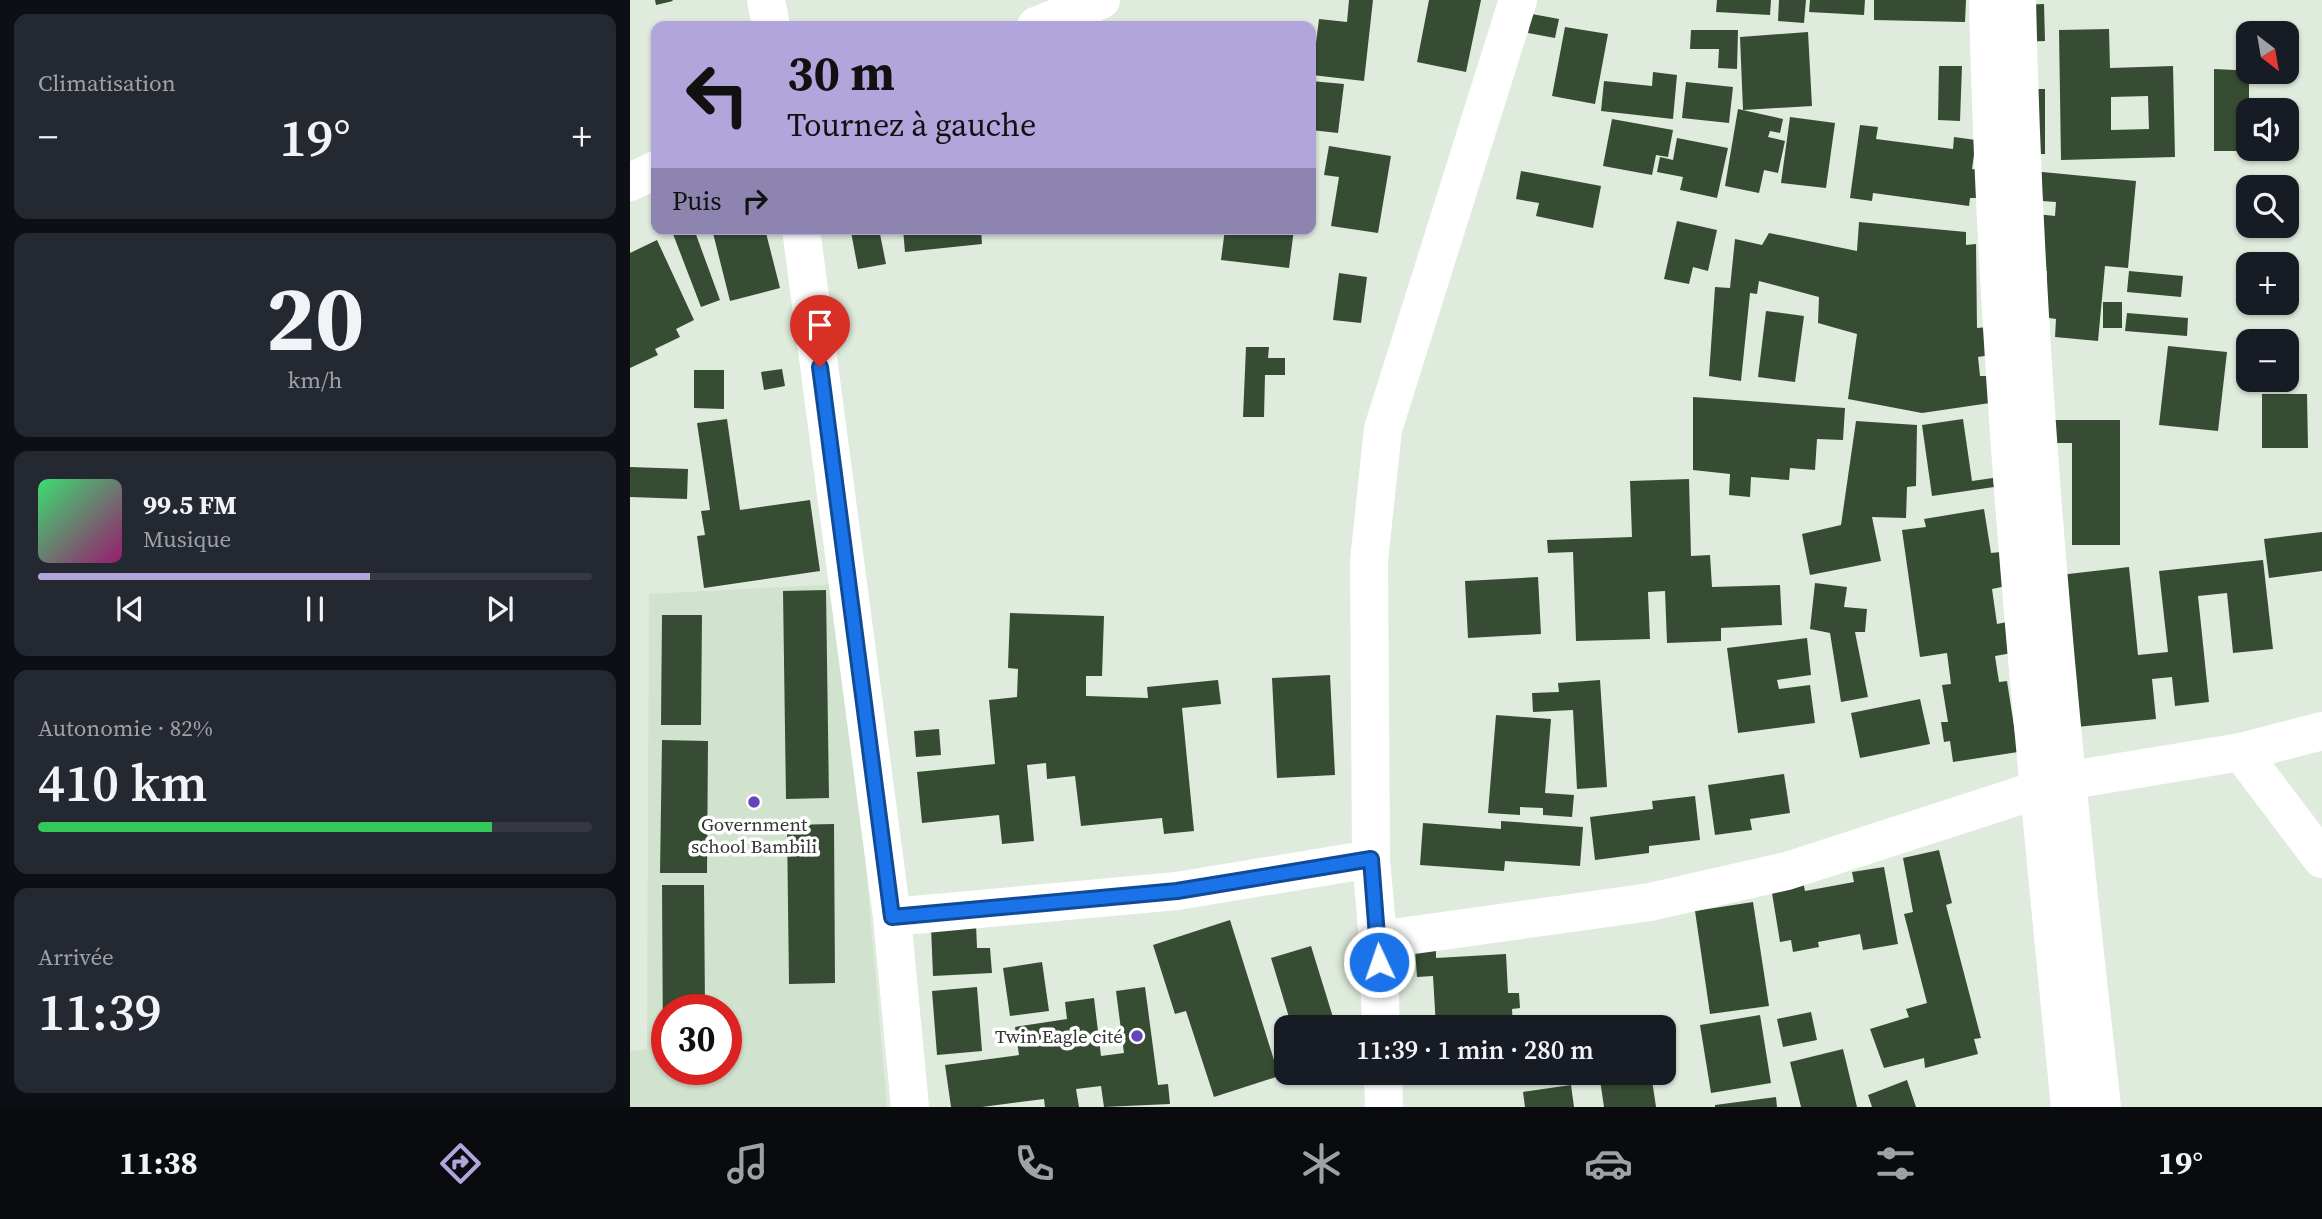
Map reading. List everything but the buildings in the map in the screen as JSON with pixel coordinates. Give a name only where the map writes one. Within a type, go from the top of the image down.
[{"type":"street","points":[[766,0],[770,21]]},
{"type":"street","points":[[1048,21],[1101,0]]},
{"type":"street","points":[[1381,1015],[1371,859],[1368,561],[1383,429],[1518,0]]},
{"type":"street","points":[[1989,0],[1992,180],[2051,785],[2102,1107]]},
{"type":"street","points":[[2017,0],[2021,179],[2070,1107]]},
{"type":"street","points":[[630,182],[651,172]]},
{"type":"street","points":[[803,235],[892,917],[910,1107]]},
{"type":"street","points":[[1378,940],[1650,902],[1787,871],[2051,785],[2241,752],[2322,731]]},
{"type":"street","points":[[2241,752],[2322,859]]},
{"type":"street","points":[[892,917],[1177,891],[1371,859]]},
{"type":"street","points":[[1383,1085],[1384,1107]]},
{"type":"shaded area","name":"Government school Bambili","points":[[841,584],[887,1107],[630,1107],[630,1051],[647,1049],[649,594]]},
{"type":"place","name":"Government school Bambili","points":[[754,802]]},
{"type":"place","name":"Twin Eagle cité","points":[[1137,1036]]},
{"type":"route","points":[[820,367],[892,917],[1177,891],[1371,859],[1379,962]]}]
